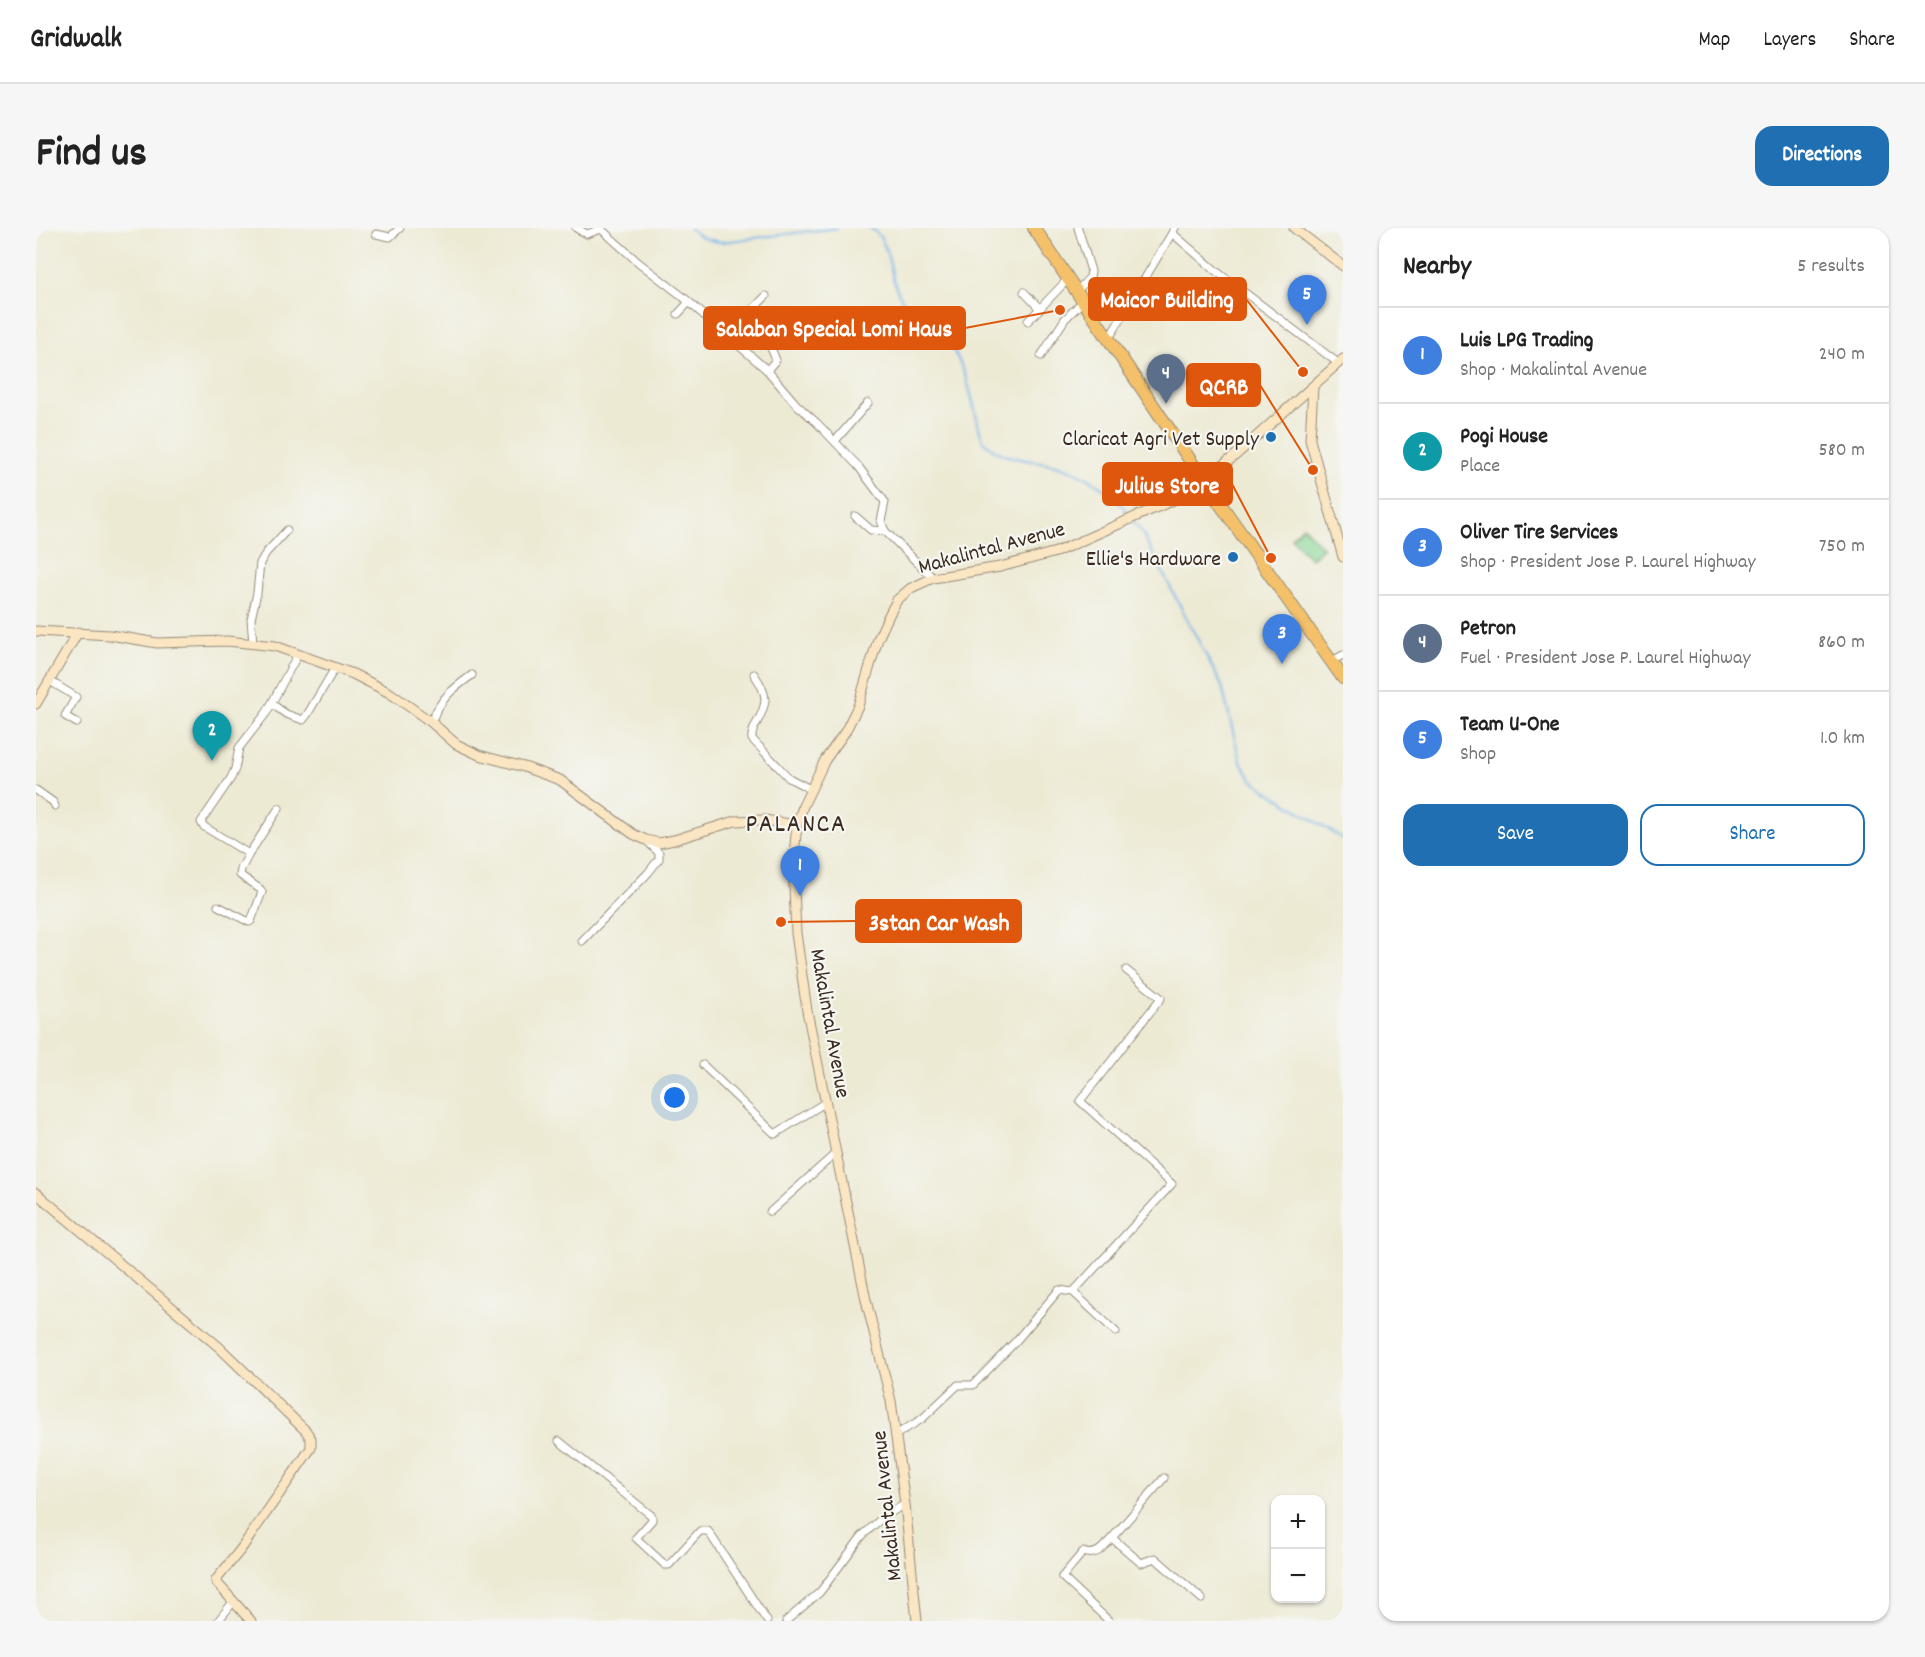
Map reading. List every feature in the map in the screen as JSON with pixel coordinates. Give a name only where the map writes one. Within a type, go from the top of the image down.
[{"type":"highway","points":[[1034,228],[1204,481],[1337,658],[1343,678]]},
{"type":"main road","points":[[1294,228],[1343,266]]},
{"type":"main road","name":"Makalintal Avenue","points":[[917,1621],[897,1434],[866,1300],[807,1011],[796,933],[793,865],[797,825],[810,789],[858,706],[878,639],[897,600],[911,588],[933,578],[1028,561],[1056,552],[1178,498],[1204,481],[1237,454],[1341,361]]},
{"type":"main road","points":[[1313,387],[1310,440],[1339,526],[1343,557]]},
{"type":"main road","points":[[36,631],[110,634],[157,643],[227,641],[275,646],[353,674],[390,693],[431,722],[456,744],[479,755],[524,767],[560,780],[633,834],[646,840],[659,843],[674,840],[735,821],[764,820],[797,825]]},
{"type":"main road","points":[[36,704],[78,632]]},
{"type":"main road","points":[[36,1193],[219,1347],[306,1431],[311,1439],[311,1448],[241,1549],[216,1580],[251,1621]]},
{"type":"street","points":[[376,234],[390,237],[400,228]]},
{"type":"street","points":[[576,228],[587,234],[602,229],[766,370],[796,404],[835,441],[882,497],[885,502],[881,525],[933,578]]},
{"type":"street","points":[[1041,356],[1090,277],[1091,271],[1078,228]]},
{"type":"street","points":[[1108,340],[1174,231],[1216,271],[1341,361]]},
{"type":"street","points":[[1028,321],[1067,280]]},
{"type":"street","points":[[1024,292],[1040,309]]},
{"type":"street","points":[[726,336],[766,296]]},
{"type":"street","points":[[678,314],[689,302]]},
{"type":"street","points":[[766,370],[776,358],[771,348]]},
{"type":"street","points":[[835,441],[868,403]]},
{"type":"street","points":[[855,516],[870,530],[885,531]]},
{"type":"street","points":[[253,643],[251,620],[260,563],[287,530]]},
{"type":"street","points":[[249,854],[203,826],[201,822],[231,778],[235,769],[238,748],[260,723],[298,654]]},
{"type":"street","points":[[272,704],[286,714],[303,720],[335,668]]},
{"type":"street","points":[[754,674],[766,693],[765,707],[752,732],[752,739],[789,778],[810,789]]},
{"type":"street","points":[[431,722],[439,703],[472,675]]},
{"type":"street","points":[[50,681],[76,697],[65,716],[77,723]]},
{"type":"street","points":[[36,790],[55,806]]},
{"type":"street","points":[[218,906],[246,921],[251,921],[262,892],[240,875],[241,870],[279,808]]},
{"type":"street","points":[[582,941],[659,859],[659,854],[646,840]]},
{"type":"street","points":[[1073,1292],[1172,1184],[1080,1101],[1161,998],[1125,970]]},
{"type":"street","points":[[703,1065],[775,1134],[826,1102]]},
{"type":"street","points":[[770,1212],[836,1153]]},
{"type":"street","points":[[897,1434],[922,1419],[957,1385],[973,1385],[1016,1341],[1059,1290],[1073,1292],[1116,1332]]},
{"type":"street","points":[[559,1441],[651,1516],[652,1520],[636,1538],[665,1565],[669,1565],[700,1531],[708,1531],[767,1621]]},
{"type":"street","points":[[1110,1621],[1062,1577],[1083,1552],[1090,1555],[1098,1553],[1164,1478]]},
{"type":"street","points":[[786,1621],[820,1592],[862,1536],[882,1518],[905,1504]]},
{"type":"street","points":[[1112,1538],[1141,1563],[1155,1558],[1202,1599]]},
{"type":"street","points":[[218,1621],[233,1602]]},
{"type":"green space","points":[[1303,526],[1323,548],[1311,559],[1291,538]]},
{"type":"waterway","points":[[690,228],[704,238],[721,242],[837,228]]},
{"type":"waterway","points":[[870,228],[877,233],[886,248],[895,286],[903,301],[945,339],[959,361],[969,387],[982,439],[990,447],[1008,456],[1059,466],[1090,479],[1116,499],[1130,516]]},
{"type":"waterway","points":[[1133,521],[1141,531],[1222,686],[1240,761],[1251,779],[1343,839]]},
{"type":"place","name":"Salaban Special Lomi Haus","points":[[1060,310]]},
{"type":"place","name":"Team U-One","points":[[1307,325]]},
{"type":"place","name":"Maicor Building","points":[[1303,372]]},
{"type":"place","name":"Petron","points":[[1166,404]]},
{"type":"place","name":"Claricat Agri Vet Supply","points":[[1271,437]]},
{"type":"place","name":"QCRB","points":[[1313,470]]},
{"type":"place","name":"Ellie's Hardware","points":[[1233,557]]},
{"type":"place","name":"Julius Store","points":[[1271,558]]},
{"type":"place","name":"Oliver Tire Services","points":[[1282,664]]},
{"type":"place","name":"Pogi House","points":[[212,761]]},
{"type":"place","name":"Luis LPG Trading","points":[[800,896]]},
{"type":"place","name":"3stan Car Wash","points":[[781,922]]},
{"type":"district","name":"PALANCA","points":[[796,822]]}]
